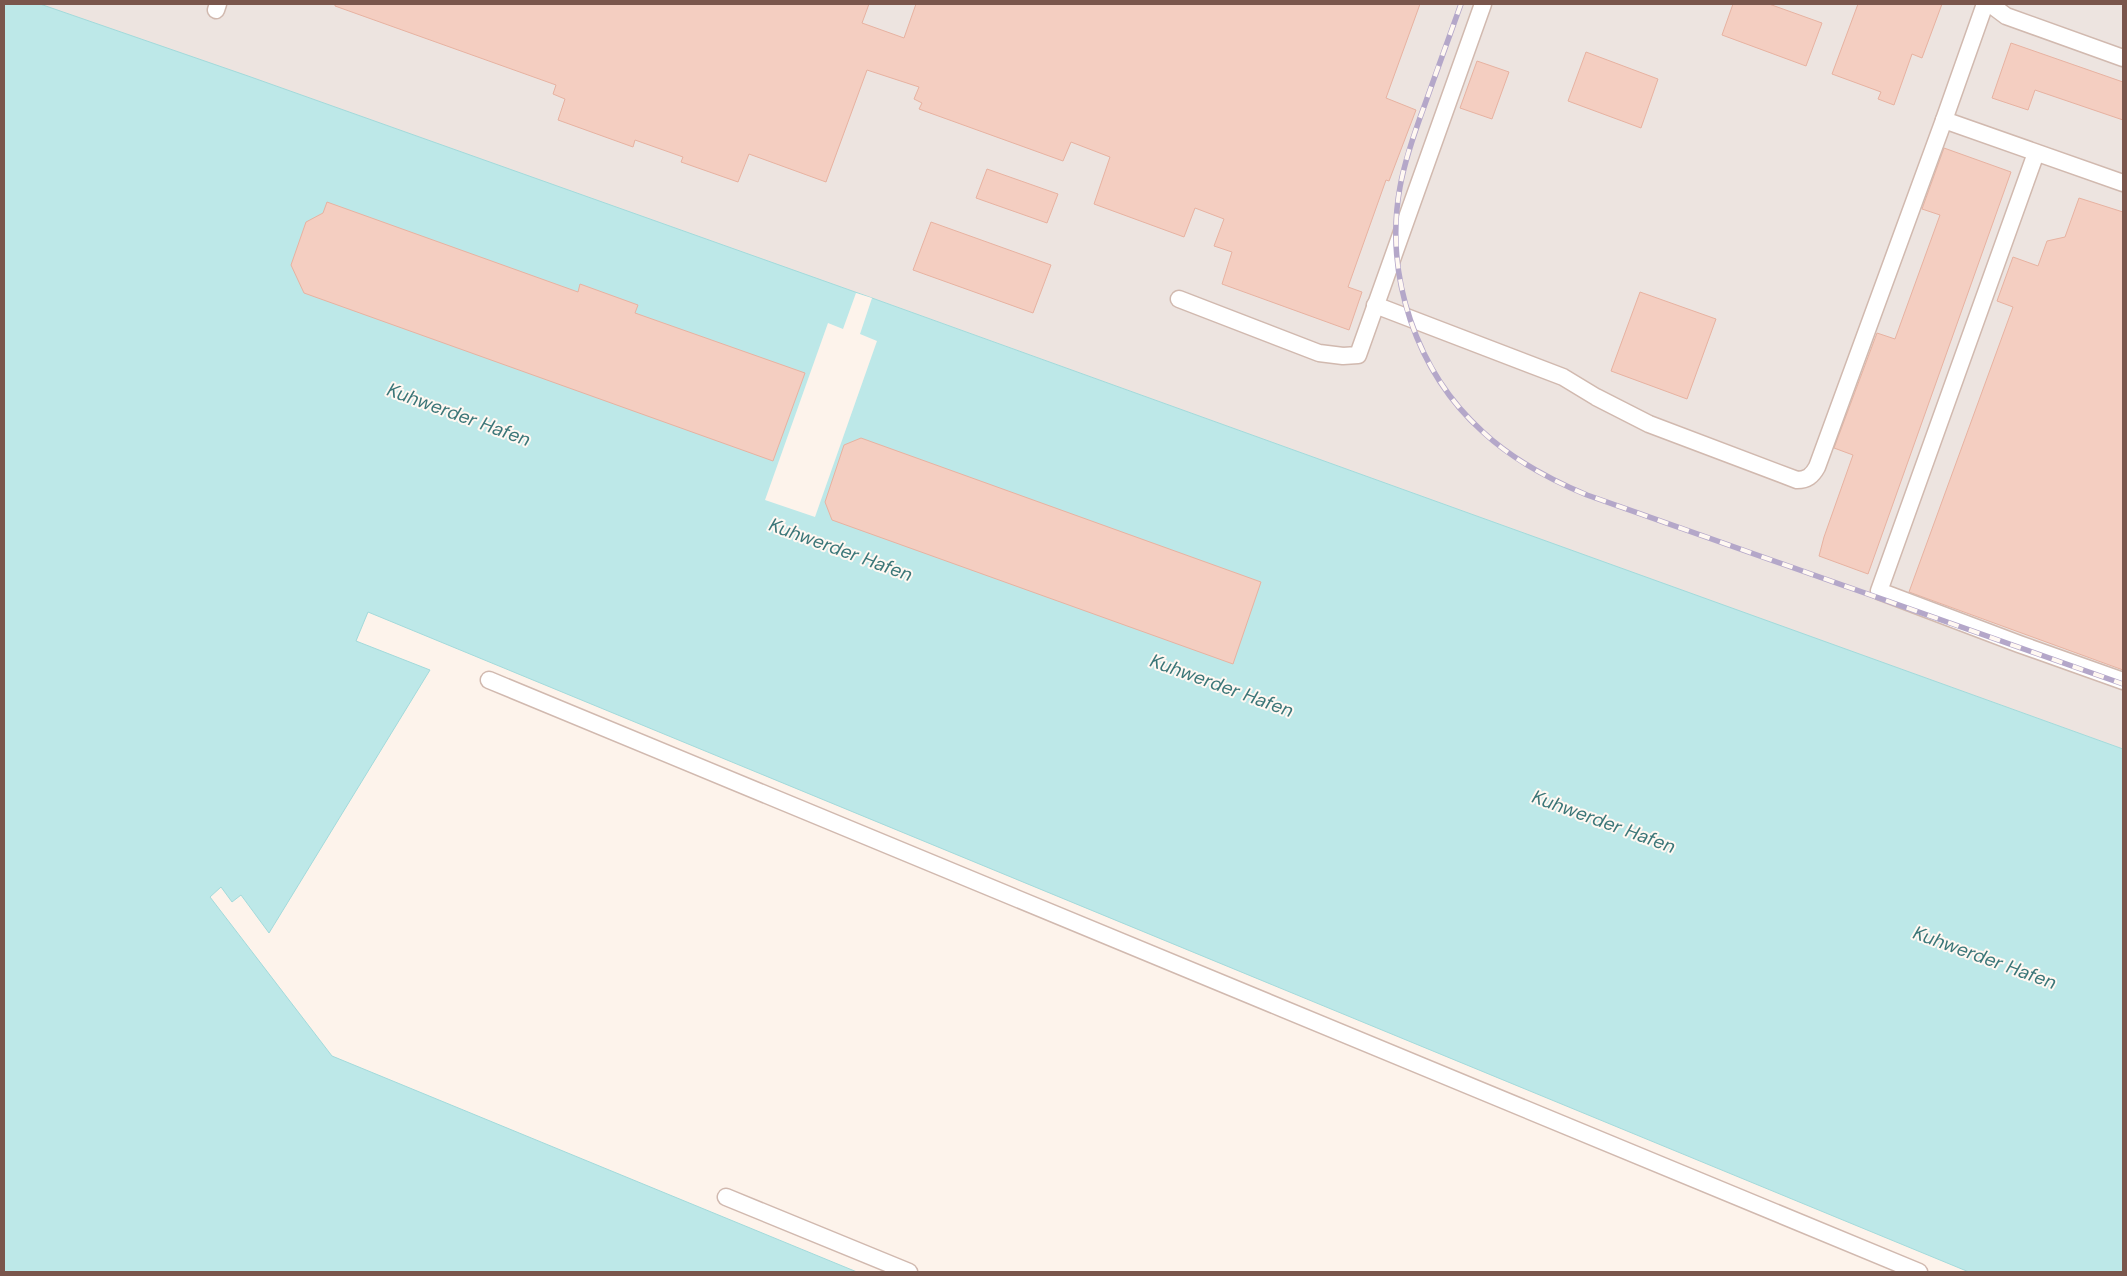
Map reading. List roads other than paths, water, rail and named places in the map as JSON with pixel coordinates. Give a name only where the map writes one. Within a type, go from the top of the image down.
[{"type":"lane","points":[[1179,299],[1319,353],[1343,356],[1358,355],[1483,4]]},
{"type":"lane","points":[[1376,306],[1563,377],[1596,398],[1649,424],[1797,480],[1804,480],[1812,475],[1817,467],[1985,4]]},
{"type":"lane","points":[[1990,4],[2006,16],[2123,58]]},
{"type":"lane","points":[[1944,120],[2123,183]]},
{"type":"lane","points":[[2036,153],[1878,591],[2123,681]]},
{"type":"lane","points":[[489,680],[1919,1272]]},
{"type":"lane","points":[[726,1198],[909,1272]]},
{"type":"water","name":"Kuhwerder Hafen","points":[[4,4],[40,4],[248,76],[872,298],[2123,749],[2123,1272],[1969,1272],[368,612],[356,641],[430,670],[269,933],[241,895],[232,902],[221,887],[210,897],[332,1056],[857,1272],[4,1272]]},
{"type":"railway","points":[[1461,4],[1405,166],[1396,220],[1397,254],[1410,320],[1423,351],[1440,381],[1460,408],[1483,432],[1532,468],[1587,495],[2123,684]]}]
